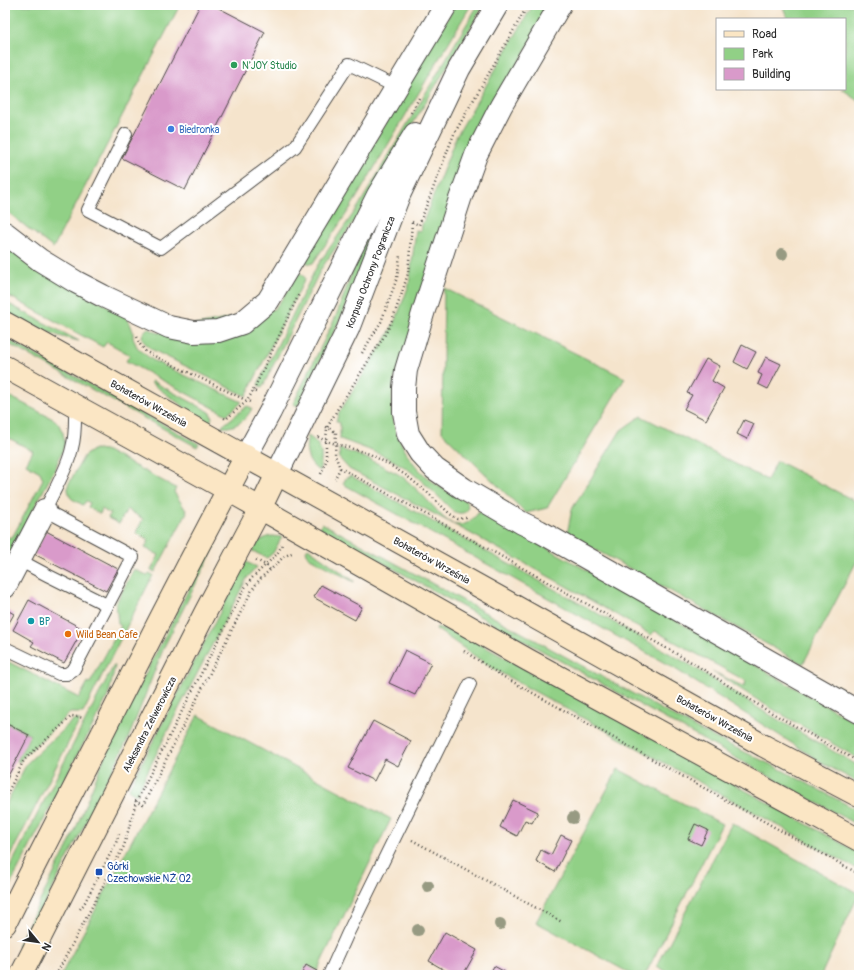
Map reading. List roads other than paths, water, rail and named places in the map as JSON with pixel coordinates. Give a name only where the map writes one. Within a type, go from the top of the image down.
[{"type":"main road","name":"Bohaterów Września","points":[[5,323],[764,746],[859,796]]},
{"type":"main road","points":[[5,367],[228,490],[528,660],[859,840]]},
{"type":"main road","points":[[5,924],[204,533],[246,456]]},
{"type":"main road","name":"Aleksandra Zelwerowicza","points":[[21,975],[277,474]]},
{"type":"street","points":[[5,233],[40,260],[70,278],[103,296],[169,327],[194,332],[218,331],[242,323],[268,301],[446,5]]},
{"type":"street","name":"Korpusu Ochrony Pogranicza","points":[[277,474],[348,329],[400,195],[459,69],[497,5]]},
{"type":"street","points":[[560,5],[501,106],[476,154],[460,199],[406,370],[404,412],[408,434],[420,453],[435,469],[464,490],[859,712]]},
{"type":"street","name":"Korpusu Ochrony Pogranicza","points":[[246,456],[270,412],[378,195],[441,92],[459,69]]},
{"type":"street","points":[[5,587],[45,510]]},
{"type":"lane","points":[[126,134],[88,210],[161,248],[295,147],[348,64],[386,82],[396,90]]},
{"type":"lane","points":[[5,648],[59,674],[67,674],[74,669],[133,557],[45,510],[65,469],[72,449],[75,433],[75,405]]},
{"type":"lane","points":[[19,560],[107,605]]},
{"type":"lane","points":[[329,975],[347,935],[470,684]]},
{"type":"place","name":"N'JOY Studio","points":[[234,65]]},
{"type":"place","name":"Biedronka","points":[[171,129]]},
{"type":"place","name":"BP","points":[[31,621]]},
{"type":"place","name":"Wild Bean Cafe","points":[[68,634]]},
{"type":"place","name":"Górki Czechowskie NŻ 02","points":[[99,872]]}]
